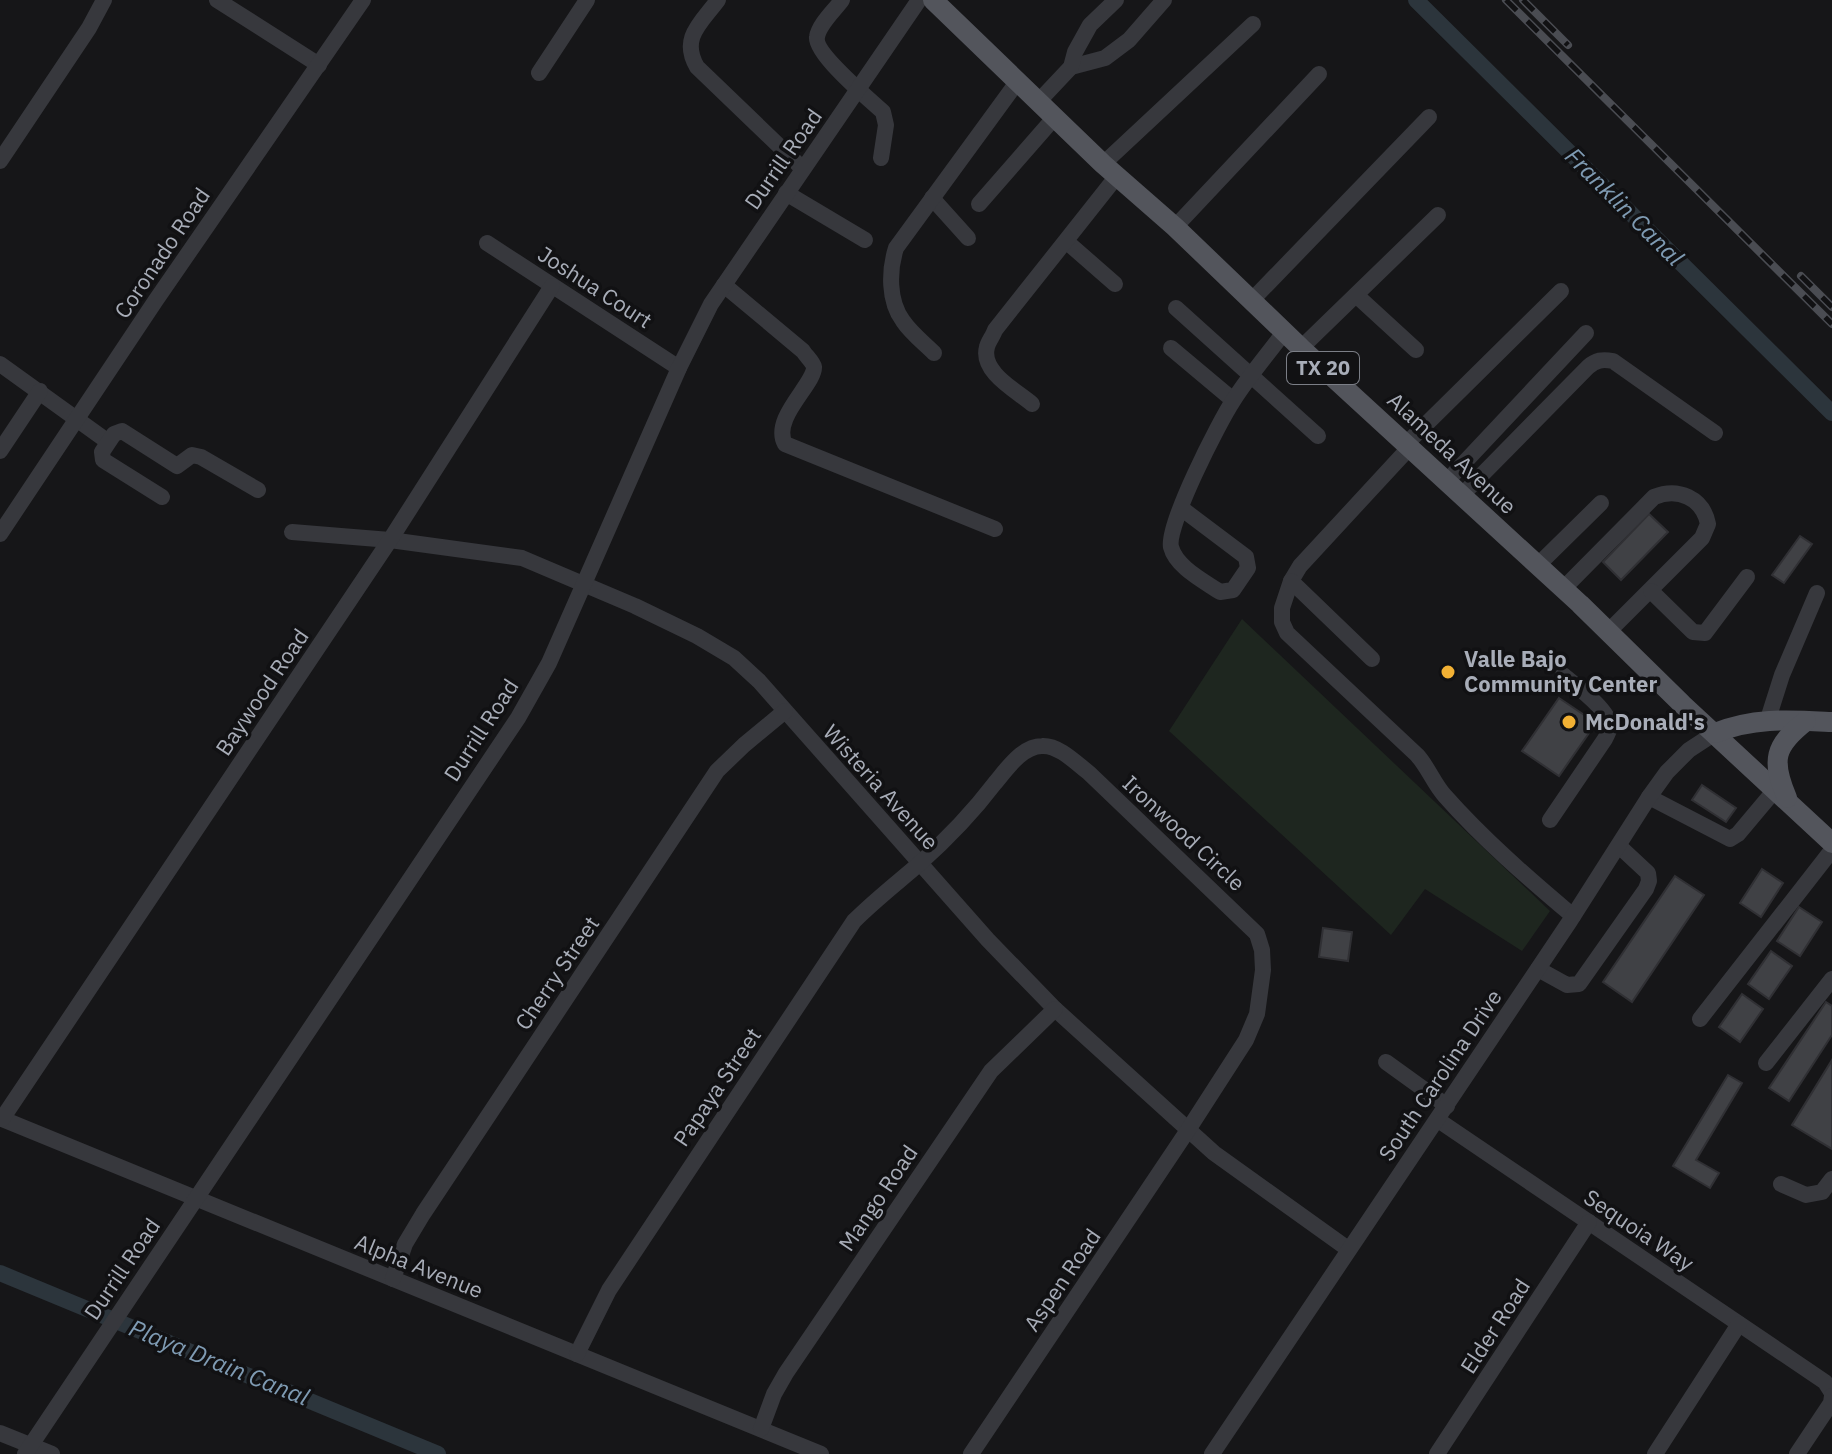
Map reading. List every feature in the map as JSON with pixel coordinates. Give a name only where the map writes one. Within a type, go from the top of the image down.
[{"type":"main road","name":"Alameda Avenue","points":[[933,0],[1110,170],[1253,299],[1301,348],[1609,631],[1832,843]]},
{"type":"main road","points":[[1715,733],[1736,724],[1768,719],[1832,722]]},
{"type":"main road","points":[[1782,796],[1776,767],[1777,755],[1789,735],[1806,721]]},
{"type":"street","points":[[0,161],[89,28],[104,0]]},
{"type":"street","points":[[217,0],[319,65]]},
{"type":"street","name":"Coronado Road","points":[[0,534],[363,0]]},
{"type":"street","points":[[539,73],[587,0]]},
{"type":"street","points":[[718,0],[691,37],[690,55],[697,67],[802,168]]},
{"type":"street","points":[[842,0],[817,33],[816,42],[824,54],[883,112],[886,118],[881,158]]},
{"type":"street","name":"Durrill Road","points":[[28,1450],[518,718],[549,663],[679,368],[724,285],[919,0]]},
{"type":"street","points":[[1039,101],[1071,67],[1075,52],[1090,25],[1116,0]]},
{"type":"street","points":[[1071,67],[1105,58],[1129,40],[1164,0]]},
{"type":"street","points":[[1032,404],[993,373],[986,359],[987,347],[995,330],[1067,242],[1110,170],[1253,24]]},
{"type":"street","points":[[1175,227],[1319,74]]},
{"type":"street","points":[[934,353],[902,320],[894,299],[891,276],[896,248],[1018,81]]},
{"type":"street","points":[[979,204],[1055,117]]},
{"type":"street","points":[[1253,299],[1429,117]]},
{"type":"street","points":[[786,193],[865,240]]},
{"type":"street","points":[[932,198],[968,238]]},
{"type":"street","points":[[1301,348],[1438,215]]},
{"type":"street","points":[[1067,242],[1115,284]]},
{"type":"street","name":"Joshua Court","points":[[487,243],[679,368]]},
{"type":"street","points":[[724,285],[803,351],[813,365],[814,372],[782,428],[785,444],[995,529]]},
{"type":"street","name":"Baywood Road","points":[[1,1118],[390,540],[552,286]]},
{"type":"street","points":[[1561,291],[1408,445],[1300,566],[1282,608],[1282,622],[1287,633],[1417,755],[1428,767],[1442,794],[1573,916]]},
{"type":"street","points":[[1356,295],[1416,350]]},
{"type":"street","points":[[1176,308],[1318,436]]},
{"type":"street","points":[[1181,508],[1246,557],[1248,568],[1233,590],[1220,592],[1175,558],[1170,544],[1181,508],[1202,458],[1233,400],[1285,331]]},
{"type":"street","points":[[1454,488],[1586,333]]},
{"type":"street","points":[[1171,348],[1233,400]]},
{"type":"street","points":[[1454,488],[1588,367],[1604,359],[1613,361],[1715,433]]},
{"type":"street","points":[[0,364],[107,441]]},
{"type":"street","points":[[0,451],[40,391]]},
{"type":"street","points":[[162,497],[103,460],[102,452],[114,434],[122,431],[178,466],[194,455],[258,490]]},
{"type":"street","points":[[1563,589],[1654,497],[1672,492],[1701,505],[1708,524],[1702,538],[1609,631]]},
{"type":"street","points":[[1538,565],[1601,503]]},
{"type":"street","name":"Wisteria Avenue","points":[[292,532],[390,540],[522,558],[635,606],[720,649],[759,681],[988,940],[1055,1009],[1242,1175],[1348,1249]]},
{"type":"street","points":[[1651,591],[1693,632],[1705,633],[1747,577]]},
{"type":"street","points":[[1291,581],[1372,659]]},
{"type":"street","points":[[1768,719],[1782,675],[1817,593]]},
{"type":"street","points":[[1550,820],[1610,727],[1599,706],[1563,675]]},
{"type":"street","name":"Cherry Street","points":[[393,1279],[405,1244],[423,1214],[717,771],[785,711]]},
{"type":"street","name":"South Carolina Drive","points":[[1212,1454],[1538,969],[1649,797],[1667,772],[1689,750],[1715,733]]},
{"type":"street","name":"Ironwood Circle","points":[[919,863],[968,815],[1016,759],[1034,747],[1049,747],[1063,753],[1089,773],[1234,911],[1257,934],[1262,950],[1263,970],[1257,1014],[1246,1040],[1188,1130]]},
{"type":"street","points":[[1649,797],[1730,839],[1782,796]]},
{"type":"street","points":[[1538,969],[1567,985],[1579,984],[1646,889],[1648,873],[1619,846]]},
{"type":"street","points":[[1700,1019],[1832,850]]},
{"type":"street","name":"Papaya Street","points":[[577,1354],[609,1290],[854,921],[919,863]]},
{"type":"street","points":[[1766,1063],[1832,979]]},
{"type":"street","name":"Mango Road","points":[[761,1429],[786,1373],[991,1071],[1055,1009]]},
{"type":"street","name":"Sequoia Way","points":[[1386,1062],[1442,1113],[1589,1222],[1825,1382],[1832,1394]]},
{"type":"street","name":"Alpha Avenue","points":[[1,1118],[821,1454]]},
{"type":"street","name":"Aspen Road","points":[[971,1454],[1188,1130]]},
{"type":"street","points":[[1781,1184],[1806,1195],[1822,1192],[1832,1179]]},
{"type":"street","name":"Elder Road","points":[[1437,1454],[1589,1222]]},
{"type":"street","points":[[1655,1454],[1739,1324]]},
{"type":"street","points":[[1797,1454],[1831,1403],[1832,1394]]},
{"type":"street","points":[[0,1433],[28,1450],[52,1454]]},
{"type":"shaded area","points":[[1242,619],[1550,911],[1522,951],[1425,889],[1391,935],[1169,731]]},
{"type":"building","points":[[1649,514],[1668,532],[1621,580],[1603,562]]},
{"type":"building","points":[[1800,536],[1812,544],[1784,583],[1772,575]]},
{"type":"building","points":[[1559,698],[1596,723],[1559,776],[1522,751]]},
{"type":"building","points":[[1702,785],[1736,808],[1726,822],[1692,800]]},
{"type":"building","points":[[1762,869],[1783,883],[1761,917],[1740,903]]},
{"type":"building","points":[[1675,876],[1704,895],[1632,1002],[1603,982]]},
{"type":"building","points":[[1799,907],[1822,922],[1800,956],[1777,941]]},
{"type":"building","points":[[1323,928],[1352,932],[1348,961],[1319,957]]},
{"type":"building","points":[[1771,951],[1792,966],[1769,999],[1748,984]]},
{"type":"building","points":[[1742,994],[1763,1009],[1740,1042],[1719,1027]]},
{"type":"building","points":[[1826,1002],[1832,1006],[1832,1035],[1789,1101],[1769,1088]]},
{"type":"building","points":[[1832,1060],[1832,1149],[1792,1125]]},
{"type":"building","points":[[1728,1075],[1742,1083],[1696,1160],[1719,1173],[1710,1188],[1673,1166]]},
{"type":"waterway","name":"Franklin Canal","points":[[1416,0],[1832,413]]},
{"type":"waterway","name":"Playa Drain Canal","points":[[0,1273],[438,1454]]},
{"type":"railway","points":[[1506,0],[1832,324]]},
{"type":"railway","points":[[1523,0],[1568,45]]},
{"type":"railway","points":[[1801,276],[1832,307]]},
{"type":"place","name":"Valle Bajo Community Center","points":[[1448,672]]},
{"type":"place","name":"McDonald's","points":[[1569,722]]}]
